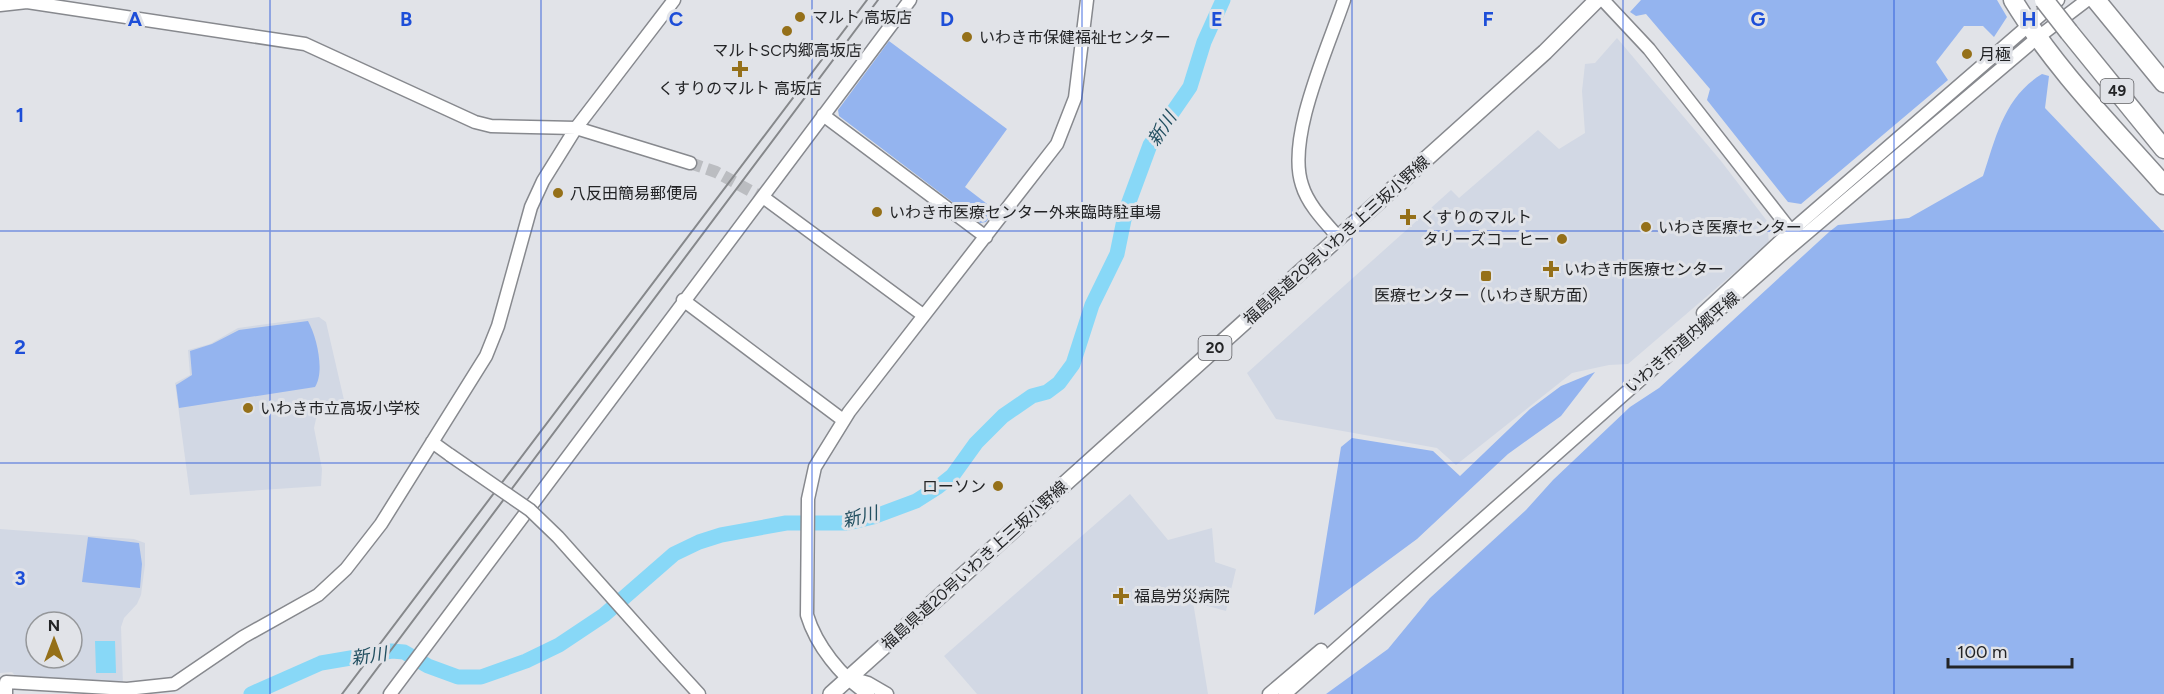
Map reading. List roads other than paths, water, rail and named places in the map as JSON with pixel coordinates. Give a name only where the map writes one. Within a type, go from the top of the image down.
[{"type":"highway","points":[[2013,0],[2033,31],[2082,95],[2164,185]]},
{"type":"highway","name":"49","points":[[2044,0],[2074,28],[2164,130]]},
{"type":"highway","name":"49","points":[[2059,0],[2074,28],[2164,149]]},
{"type":"highway","points":[[2096,0],[2164,82]]},
{"type":"main road","name":"福島県道20号いわき上三坂小野線","points":[[831,694],[1545,52],[1597,0]]},
{"type":"street","points":[[6,691],[6,682],[127,689],[174,684],[243,637],[318,595],[339,576],[381,524],[493,341],[531,207],[543,181],[576,128],[674,0]]},
{"type":"street","points":[[390,694],[910,0]]},
{"type":"street","points":[[868,694],[821,647],[812,632],[807,615],[808,499],[815,467],[843,420],[1045,162],[1065,128],[1079,75],[1086,0]]},
{"type":"street","points":[[1339,238],[1305,194],[1297,156],[1302,130],[1344,0]]},
{"type":"street","points":[[1603,0],[1649,49],[1795,235]]},
{"type":"street","name":"いわき市道内郷平線","points":[[1269,694],[1699,317],[2033,31],[2059,0]]},
{"type":"street","name":"いわき市道内郷平線","points":[[2033,31],[2087,0]]},
{"type":"street","points":[[0,5],[27,3],[305,45],[475,122],[491,126],[576,128],[690,163]]},
{"type":"street","points":[[823,116],[986,237]]},
{"type":"street","points":[[767,200],[924,315]]},
{"type":"street","name":"いわき市道内郷平線","points":[[1285,694],[1795,235]]},
{"type":"street","points":[[683,300],[843,420]]},
{"type":"street","points":[[432,442],[530,510],[558,537],[699,694]]},
{"type":"street","points":[[850,678],[868,683],[887,694]]},
{"type":"waterway","name":"新川","points":[[251,694],[321,663],[392,651],[404,652],[428,666],[458,677],[481,677],[526,661],[559,645],[604,615],[674,554],[699,542],[721,535],[786,523],[848,523],[873,517],[916,501],[938,487],[953,475],[976,443],[1003,416],[1032,396],[1047,392],[1059,383],[1073,364],[1092,305],[1117,254],[1126,210],[1150,145],[1190,87],[1204,42],[1223,0]]},
{"type":"tunnel","points":[[690,163],[716,172],[767,200]]},
{"type":"railway","points":[[342,694],[867,0]]},
{"type":"railway","points":[[358,694],[878,0]]},
{"type":"place","name":"マルト 高坂店","points":[[800,17]]},
{"type":"place","name":"マルトSC内郷高坂店","points":[[787,31]]},
{"type":"place","name":"いわき市保健福祉センター","points":[[967,37]]},
{"type":"place","name":"月極","points":[[1967,54]]},
{"type":"place","name":"くすりのマルト 高坂店","points":[[740,69]]},
{"type":"place","name":"八反田簡易郵便局","points":[[558,193]]},
{"type":"place","name":"いわき市医療センター外来臨時駐車場","points":[[877,212]]},
{"type":"place","name":"くすりのマルト","points":[[1408,217]]},
{"type":"place","name":"いわき医療センター","points":[[1646,227]]},
{"type":"place","name":"タリーズコーヒー","points":[[1562,239]]},
{"type":"place","name":"いわき市医療センター","points":[[1551,269]]},
{"type":"place","name":"医療センター（いわき駅方面）","points":[[1486,276]]},
{"type":"place","name":"いわき市立高坂小学校","points":[[248,408]]},
{"type":"place","name":"ローソン","points":[[998,486]]},
{"type":"place","name":"福島労災病院","points":[[1121,596]]}]
